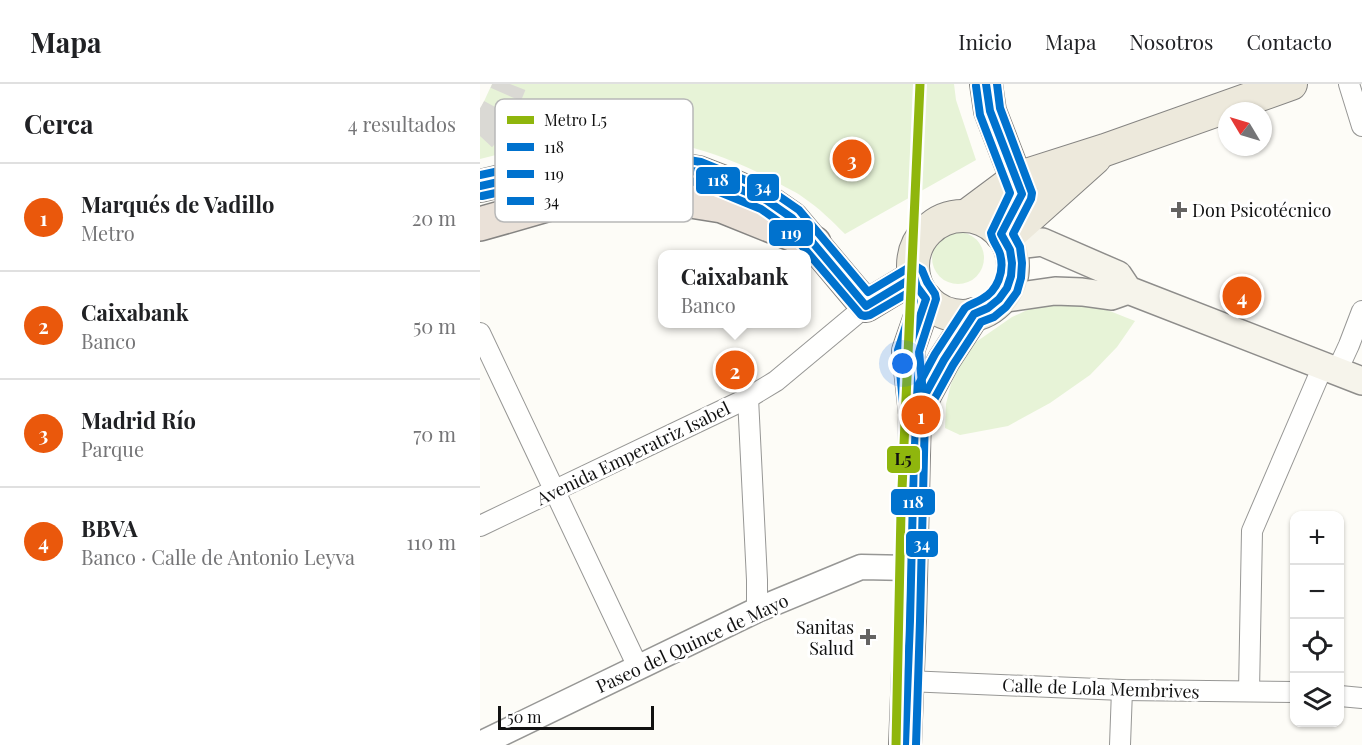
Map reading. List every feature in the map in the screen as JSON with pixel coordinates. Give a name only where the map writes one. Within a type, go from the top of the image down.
[{"type":"highway","points":[[693,201],[722,206],[814,243]]},
{"type":"highway","points":[[480,224],[495,220]]},
{"type":"main road","points":[[986,84],[990,111],[1022,194],[1005,240]]},
{"type":"main road","points":[[966,216],[1017,178],[1105,150],[1291,84]]},
{"type":"main road","points":[[1005,240],[1105,150]]},
{"type":"main road","points":[[693,171],[732,184],[766,200],[792,218],[866,306],[920,288]]},
{"type":"main road","points":[[480,186],[495,182]]},
{"type":"main road","points":[[905,745],[915,414],[908,351],[920,288],[914,258],[918,244],[926,232],[938,223],[951,217],[976,217],[985,221],[1005,240],[1010,250],[1011,276],[1007,288],[987,307],[944,360],[915,414]]},
{"type":"main road","points":[[1005,240],[1042,242],[1118,275],[1128,290],[1362,381]]},
{"type":"main road","points":[[920,288],[934,307],[954,315],[964,315],[987,307],[1055,291],[1111,296],[1128,290]]},
{"type":"street","points":[[1349,84],[1362,126]]},
{"type":"street","name":"Avenida Emperatriz Isabel","points":[[480,526],[748,398],[776,381],[866,306]]},
{"type":"street","points":[[1249,691],[1252,531],[1330,368],[1349,345],[1362,310]]},
{"type":"street","points":[[480,333],[638,667]]},
{"type":"street","points":[[748,398],[757,610]]},
{"type":"street","name":"Paseo del Quince de Mayo","points":[[480,744],[757,610],[861,567],[911,568]]},
{"type":"street","name":"Calle de Lola Membrives","points":[[907,681],[1122,690],[1290,692]]},
{"type":"street","points":[[1120,745],[1122,690]]},
{"type":"street","points":[[1344,696],[1362,698]]},
{"type":"green space","points":[[492,84],[954,84],[956,100],[976,160],[845,234],[820,210],[801,196],[744,166],[693,148],[693,99],[495,99],[495,155],[480,159],[480,110]]},
{"type":"green space","points":[[953,232],[963,232],[977,239],[984,258],[977,277],[963,284],[953,284],[943,280],[936,273],[932,263],[932,253],[936,243],[943,236]]},
{"type":"green space","points":[[1067,300],[1087,302],[1135,321],[1117,347],[1090,375],[1050,403],[1008,426],[960,435],[945,428],[946,404],[951,384],[961,360],[976,342],[1012,317],[1034,307]]},
{"type":"tunnel","points":[[504,99],[510,84]]},
{"type":"tunnel","points":[[480,136],[495,115]]},
{"type":"metro line","name":"L5","points":[[896,745],[901,512],[920,84]]},
{"type":"transit line","name":"118","points":[[921,402],[944,360],[974,314],[988,308],[999,299],[1007,288],[1011,276],[1010,250],[1001,234],[1022,194],[990,111],[986,84]]},
{"type":"transit line","name":"119","points":[[930,407],[953,365],[981,322],[994,317],[1006,307],[1017,292],[1021,278],[1020,247],[1013,234],[1032,193],[1000,108],[997,84]]},
{"type":"transit line","name":"34","points":[[912,397],[935,354],[965,308],[987,296],[996,286],[1000,274],[1000,254],[991,233],[1010,193],[980,115],[976,86]]},
{"type":"transit line","name":"34","points":[[693,161],[770,190],[799,210],[868,292],[910,267],[917,267],[922,270],[935,294],[936,299],[919,352],[925,414],[916,745]]},
{"type":"transit line","name":"118","points":[[693,171],[766,200],[792,218],[866,306],[914,277],[917,287],[926,299],[908,351],[915,414],[905,745]]},
{"type":"transit line","name":"34","points":[[480,175],[495,172]]},
{"type":"transit line","name":"119","points":[[693,182],[761,209],[785,226],[805,250]]},
{"type":"transit line","name":"118","points":[[480,186],[495,183]]},
{"type":"transit line","name":"119","points":[[482,196],[495,193]]},
{"type":"transit line","name":"119","points":[[811,256],[861,315],[870,315],[908,293],[914,301],[898,350],[904,414],[895,745]]},
{"type":"place","name":"Madrid Río","points":[[852,159]]},
{"type":"place","name":"Don Psicotécnico","points":[[1179,210]]},
{"type":"place","name":"BBVA","points":[[1242,296]]},
{"type":"place","name":"Caixabank","points":[[735,370]]},
{"type":"place","name":"Marqués de Vadillo","points":[[921,415]]},
{"type":"place","name":"Sanitas Salud","points":[[868,637]]}]
